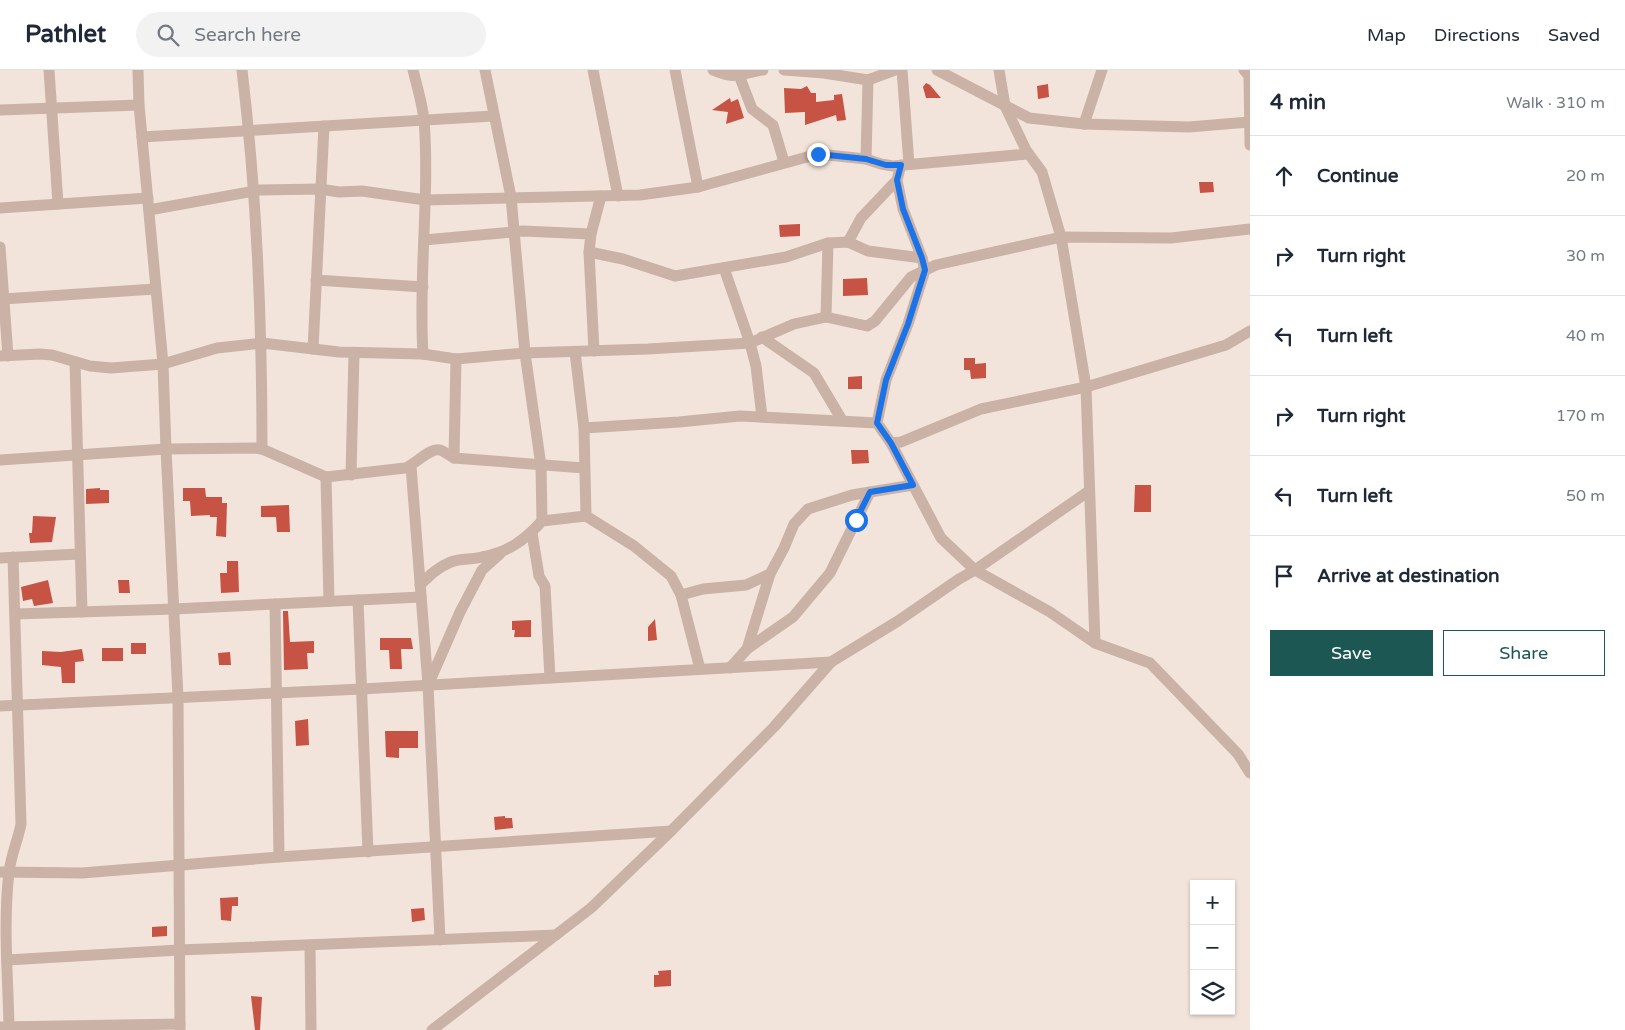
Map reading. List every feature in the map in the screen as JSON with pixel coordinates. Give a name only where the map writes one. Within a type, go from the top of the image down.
[{"type":"street","points":[[49,70],[58,204]]},
{"type":"street","points":[[242,70],[249,131],[262,343],[262,449]]},
{"type":"street","points":[[414,70],[424,120],[423,354]]},
{"type":"street","points":[[420,585],[435,570],[453,561],[483,557],[516,546],[532,533],[542,521],[541,466],[525,354],[511,197],[485,70]]},
{"type":"street","points":[[593,70],[618,196]]},
{"type":"street","points":[[675,70],[698,186]]},
{"type":"street","points":[[713,70],[730,75],[763,70]]},
{"type":"street","points":[[784,70],[824,71],[868,80],[895,70]]},
{"type":"street","points":[[848,242],[861,218],[897,180],[905,164],[902,70]]},
{"type":"street","points":[[937,70],[1029,118],[1084,124],[1189,127],[1249,122]]},
{"type":"street","points":[[999,70],[1005,106],[1028,154],[1042,172],[1061,237],[1086,387],[1095,643]]},
{"type":"street","points":[[1084,124],[1102,70]]},
{"type":"street","points":[[1244,70],[1249,76],[1250,145]]},
{"type":"street","points":[[13,557],[21,824],[12,855],[4,872],[7,960],[5,1027],[180,1027],[178,697],[163,364],[139,105],[140,71]]},
{"type":"street","points":[[739,75],[752,109],[773,125],[784,162]]},
{"type":"street","points":[[866,159],[868,80]]},
{"type":"street","points":[[0,110],[139,105]]},
{"type":"street","points":[[142,137],[493,116]]},
{"type":"street","points":[[313,349],[324,126]]},
{"type":"street","points":[[0,208],[58,204],[148,204],[253,190],[320,189],[339,192],[372,192],[425,200],[640,195],[698,186],[818,154],[866,159],[886,165],[1028,154]]},
{"type":"street","points":[[897,180],[903,209],[925,270],[908,324],[886,380],[877,423],[891,443],[941,538],[975,570],[1050,612],[1095,643],[1150,663],[1238,754],[1250,773]]},
{"type":"street","points":[[594,351],[589,252],[591,234],[601,196]]},
{"type":"street","points":[[0,247],[4,356],[52,355],[101,368],[163,364],[217,348],[262,343],[354,352],[423,354],[456,359],[750,343],[794,324],[826,317],[867,326],[875,321],[911,277],[936,265],[1061,237],[1171,238],[1250,230]]},
{"type":"street","points":[[424,240],[514,232],[591,234]]},
{"type":"street","points":[[589,252],[623,259],[675,276],[786,257],[828,243],[848,242],[868,251],[922,258]]},
{"type":"street","points":[[826,317],[828,243]]},
{"type":"street","points":[[724,268],[756,366],[762,417]]},
{"type":"street","points":[[316,280],[423,287]]},
{"type":"street","points":[[3,300],[155,289]]},
{"type":"street","points":[[891,443],[901,442],[981,409],[1086,387],[1226,345],[1250,331]]},
{"type":"street","points":[[762,337],[814,373],[842,420]]},
{"type":"street","points":[[351,476],[354,352]]},
{"type":"street","points":[[575,352],[584,428],[586,516]]},
{"type":"street","points":[[454,458],[456,359]]},
{"type":"street","points":[[75,362],[76,455],[82,612]]},
{"type":"street","points":[[584,428],[740,416],[877,423]]},
{"type":"street","points":[[0,460],[166,449],[262,449],[326,478],[351,476],[411,466],[432,450],[440,450],[454,458],[584,468]]},
{"type":"street","points":[[411,466],[428,685],[440,940]]},
{"type":"street","points":[[326,478],[329,601]]},
{"type":"street","points":[[747,649],[770,574],[794,524],[808,509],[852,495],[913,485]]},
{"type":"street","points":[[432,1030],[591,908],[671,831],[774,727],[831,662],[898,621],[1090,491]]},
{"type":"street","points":[[730,668],[747,649],[792,617],[830,573],[870,492]]},
{"type":"street","points":[[542,521],[586,516],[634,546],[671,576],[681,596],[700,670]]},
{"type":"street","points":[[532,533],[539,576],[545,586],[550,678]]},
{"type":"street","points":[[428,685],[460,612],[482,570],[505,549]]},
{"type":"street","points":[[0,558],[79,554]]},
{"type":"street","points":[[681,596],[704,590],[746,585],[770,574]]},
{"type":"street","points":[[15,614],[174,609],[421,597]]},
{"type":"street","points":[[358,600],[368,852]]},
{"type":"street","points":[[275,604],[279,857]]},
{"type":"street","points":[[0,706],[362,689],[831,662]]},
{"type":"street","points":[[4,872],[82,873],[279,857],[671,831]]},
{"type":"street","points":[[7,960],[179,950],[556,935]]},
{"type":"street","points":[[310,945],[311,1030]]},
{"type":"building","points":[[926,83],[941,98],[926,98],[923,87]]},
{"type":"building","points":[[1048,84],[1049,97],[1038,99],[1037,86]]},
{"type":"building","points":[[807,86],[811,93],[816,93],[816,102],[834,100],[834,95],[842,94],[846,120],[837,121],[836,115],[805,125],[805,112],[785,113],[784,88],[801,89]]},
{"type":"building","points":[[730,98],[731,102],[738,99],[744,118],[726,124],[728,112],[712,110]]},
{"type":"building","points":[[1199,182],[1213,182],[1214,192],[1200,193]]},
{"type":"building","points":[[800,224],[800,236],[780,237],[779,225]]},
{"type":"building","points":[[867,278],[868,295],[843,296],[843,279]]},
{"type":"building","points":[[964,358],[975,358],[975,364],[986,363],[986,378],[971,379],[970,370],[964,370]]},
{"type":"building","points":[[862,376],[862,389],[848,389],[848,377]]},
{"type":"building","points":[[851,450],[868,450],[869,463],[852,464]]},
{"type":"building","points":[[1135,485],[1151,485],[1151,512],[1134,512]]},
{"type":"building","points":[[100,488],[100,490],[109,490],[109,503],[86,504],[86,489]]},
{"type":"building","points":[[183,488],[205,488],[206,497],[222,497],[222,503],[227,503],[226,537],[216,536],[217,517],[210,517],[210,515],[191,516],[190,501],[183,501]]},
{"type":"building","points":[[289,505],[290,532],[277,532],[276,517],[261,517],[261,506]]},
{"type":"building","points":[[33,516],[56,517],[52,542],[30,543],[29,533],[32,533]]},
{"type":"building","points":[[227,561],[238,561],[239,592],[221,593],[220,573],[227,573]]},
{"type":"building","points":[[48,580],[53,603],[34,606],[32,599],[23,601],[21,587]]},
{"type":"building","points":[[118,580],[129,580],[130,593],[119,593]]},
{"type":"building","points":[[283,611],[288,611],[290,642],[314,641],[314,653],[307,653],[308,669],[284,670]]},
{"type":"building","points":[[655,619],[657,640],[648,641],[648,627]]},
{"type":"building","points":[[531,620],[531,637],[514,637],[515,630],[512,630],[512,621]]},
{"type":"building","points":[[380,638],[411,638],[413,649],[401,649],[402,669],[390,669],[389,650],[380,650]]},
{"type":"building","points":[[131,643],[146,643],[146,654],[131,654]]},
{"type":"building","points":[[102,648],[123,648],[123,661],[102,661]]},
{"type":"building","points":[[82,649],[84,661],[75,662],[75,683],[62,683],[61,667],[42,665],[42,651],[61,652]]},
{"type":"building","points":[[230,652],[231,665],[219,665],[218,653]]},
{"type":"building","points":[[308,719],[309,745],[296,746],[295,721]]},
{"type":"building","points":[[385,731],[418,731],[418,748],[399,748],[399,758],[386,757]]},
{"type":"building","points":[[505,816],[505,818],[512,818],[513,828],[495,830],[494,817]]},
{"type":"building","points":[[238,897],[238,906],[232,906],[231,921],[221,920],[220,898]]},
{"type":"building","points":[[424,908],[425,920],[412,922],[411,909]]},
{"type":"building","points":[[167,926],[167,936],[152,937],[152,927]]},
{"type":"building","points":[[671,970],[671,986],[654,987],[654,975],[659,975],[658,971]]},
{"type":"building","points":[[251,996],[262,997],[260,1030],[255,1030]]},
{"type":"route","points":[[818,154],[866,159],[893,166],[901,165],[897,180],[903,209],[925,270],[908,324],[886,380],[877,423],[891,443],[913,485],[870,492],[856,520]]}]
